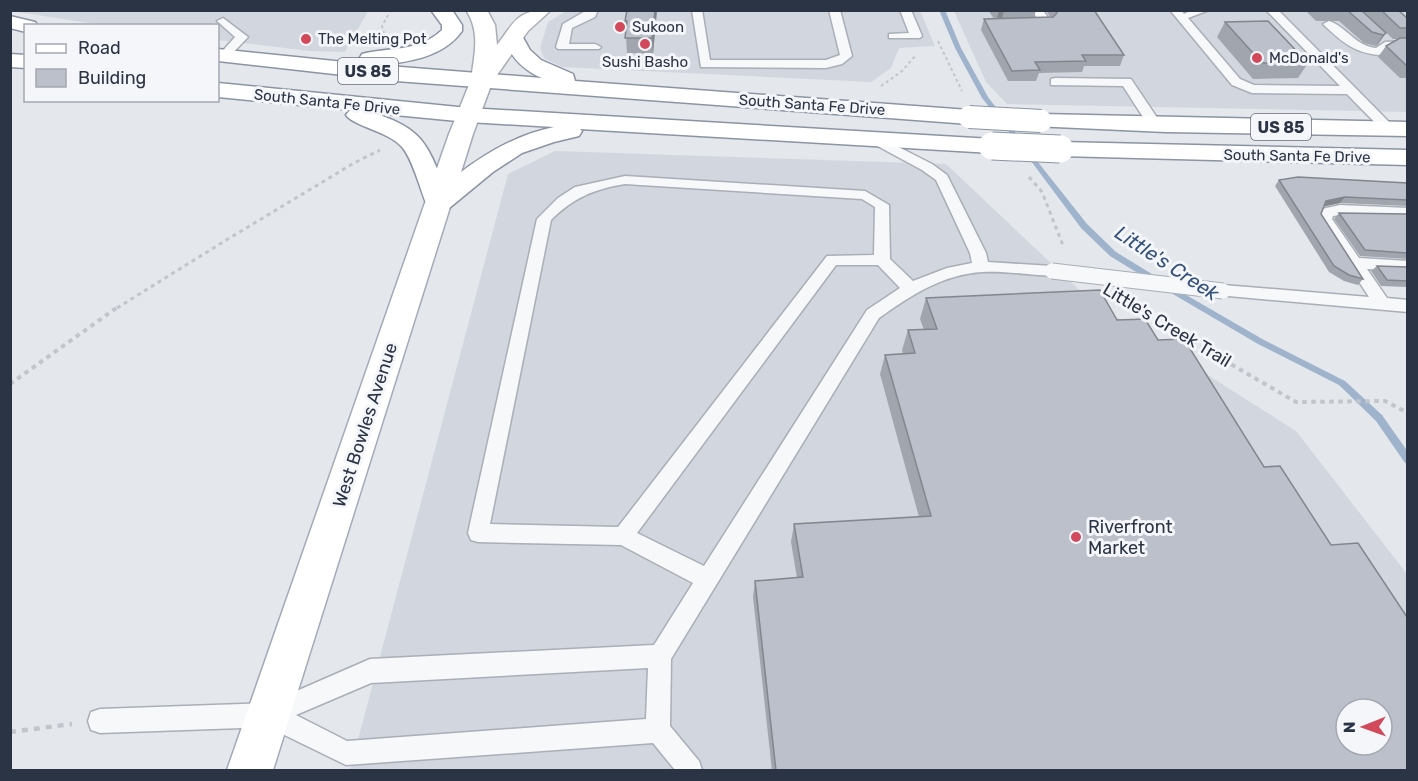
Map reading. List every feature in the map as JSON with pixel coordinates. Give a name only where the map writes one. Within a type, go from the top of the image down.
[{"type":"main road","points":[[254,60],[367,59],[422,50],[440,42],[452,31],[450,20],[441,10]]},
{"type":"main road","name":"West Bowles Avenue","points":[[476,10],[482,17],[486,31],[482,80]]},
{"type":"main road","name":"West Bowles Avenue","points":[[250,771],[468,115],[482,80],[521,27],[541,10]]},
{"type":"main road","points":[[514,38],[517,49],[526,61],[548,73],[590,88]]},
{"type":"main road","name":"South Santa Fe Drive","points":[[221,56],[590,88],[968,107],[1041,121],[1398,129]]},
{"type":"main road","name":"South Santa Fe Drive","points":[[219,90],[468,115],[876,140],[1060,149],[1407,158]]},
{"type":"main road","points":[[313,101],[390,127],[410,140],[416,147],[439,203],[485,164],[519,144],[568,132],[629,125]]},
{"type":"lane","points":[[593,10],[591,15],[567,26],[562,47],[595,47]]},
{"type":"lane","points":[[697,10],[705,63],[826,64],[838,62],[846,56],[834,10]]},
{"type":"lane","points":[[893,36],[916,36],[905,10]]},
{"type":"lane","points":[[1013,24],[1045,23],[1037,10]]},
{"type":"lane","points":[[1175,10],[1236,82],[1252,89],[1351,90]]},
{"type":"lane","points":[[1204,10],[1188,13],[1252,89]]},
{"type":"lane","points":[[1271,10],[1351,90],[1398,129]]},
{"type":"lane","points":[[221,56],[242,37],[223,21]]},
{"type":"lane","points":[[1329,24],[1364,52],[1379,52],[1385,40],[1407,44]]},
{"type":"lane","points":[[1055,82],[1127,82],[1155,125]]},
{"type":"lane","points":[[876,140],[927,167],[942,178],[978,253],[981,267]]},
{"type":"lane","points":[[708,579],[623,536],[478,533],[544,219],[564,198],[592,185],[625,180],[865,195],[882,205],[882,260],[911,290]]},
{"type":"lane","points":[[1382,304],[1324,219],[1327,212],[1340,210],[1407,213]]},
{"type":"lane","points":[[623,536],[832,260],[882,260]]},
{"type":"lane","points":[[1354,263],[1407,266]]},
{"type":"lane","points":[[690,771],[658,730],[660,657],[873,314],[896,297],[947,273],[981,267],[1052,271],[1223,291],[1407,306]]},
{"type":"lane","points":[[100,721],[269,715],[370,671],[660,657]]},
{"type":"lane","points":[[269,715],[346,753],[658,730]]},
{"type":"path","points":[[385,36],[382,26],[391,10]]},
{"type":"path","points":[[938,39],[968,107]]},
{"type":"path","points":[[931,49],[942,48]]},
{"type":"path","points":[[876,90],[901,72],[921,51]]},
{"type":"path","points":[[10,384],[52,351],[173,272],[381,149]]},
{"type":"path","points":[[1027,175],[1042,192],[1068,259]]},
{"type":"path","name":"Little's Creek Trail","points":[[1126,304],[1296,402],[1385,401],[1407,413]]},
{"type":"path","points":[[10,732],[100,721]]},
{"type":"shaded area","points":[[568,10],[920,11],[935,46],[899,48],[891,68],[871,82],[562,67],[544,58],[540,48],[548,22]]},
{"type":"shaded area","points":[[11,11],[368,11],[345,52],[309,51],[219,40],[219,24],[96,24]]},
{"type":"shaded area","points":[[954,11],[1403,11],[1408,14],[1407,112],[1007,104],[986,82]]},
{"type":"shaded area","points":[[555,151],[946,164],[1091,301],[1296,431],[1407,574],[1407,770],[350,770],[508,174]]},
{"type":"building","points":[[627,10],[655,10],[652,38],[625,38]]},
{"type":"building","points":[[1055,10],[1094,10],[1124,55],[1082,55],[1086,61],[1035,62],[1040,70],[1012,71],[984,19],[1053,17],[1057,13]]},
{"type":"building","points":[[1347,10],[1361,10],[1386,33],[1383,35],[1372,32]]},
{"type":"building","points":[[1381,10],[1398,10],[1407,18],[1407,28],[1400,28]]},
{"type":"building","points":[[1268,21],[1308,63],[1262,63],[1225,22]]},
{"type":"building","points":[[1400,38],[1407,38],[1407,66],[1386,46]]},
{"type":"building","points":[[1298,177],[1407,183],[1407,200],[1345,197],[1326,201],[1321,214],[1363,279],[1349,275],[1334,266],[1279,180]]},
{"type":"building","points":[[1339,213],[1407,214],[1407,253],[1365,250]]},
{"type":"building","points":[[1377,266],[1407,267],[1407,281],[1387,280]]},
{"type":"building","name":"Riverfront Market","points":[[1100,290],[1117,320],[1145,319],[1158,340],[1184,339],[1264,467],[1280,466],[1331,545],[1358,543],[1407,617],[1407,771],[776,771],[755,581],[803,577],[794,524],[931,516],[885,355],[915,353],[908,330],[937,329],[926,298]]},
{"type":"waterway","name":"Little's Creek","points":[[942,10],[958,48],[985,98],[1020,142]]},
{"type":"waterway","name":"Little's Creek","points":[[1028,153],[1084,226],[1113,254],[1157,281]]},
{"type":"waterway","name":"Little's Creek","points":[[1169,288],[1261,342],[1342,383],[1379,418],[1408,460]]},
{"type":"place","name":"Sukoon","points":[[620,27]]},
{"type":"place","name":"The Melting Pot","points":[[306,39]]},
{"type":"place","name":"Sushi Basho","points":[[645,44]]},
{"type":"place","name":"McDonald's","points":[[1257,58]]},
{"type":"place","name":"Riverfront Market","points":[[1076,537]]}]
